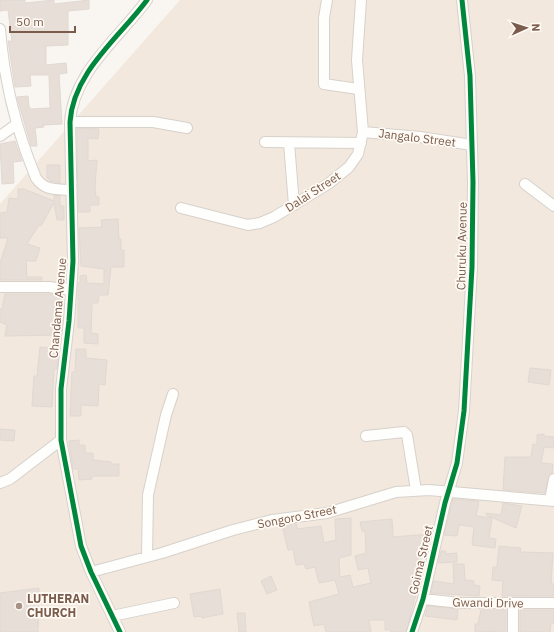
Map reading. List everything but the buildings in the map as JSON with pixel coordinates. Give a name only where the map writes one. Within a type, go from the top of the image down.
[{"type":"street","name":"Chandama Avenue","points":[[120,632],[91,572],[81,546],[60,440],[61,389],[71,290],[73,245],[70,122],[71,109],[74,101],[90,71],[100,56],[148,0]]},
{"type":"street","points":[[327,0],[324,18],[324,84],[358,89]]},
{"type":"street","name":"Dalai Street","points":[[181,208],[248,225],[266,221],[328,184],[349,167],[358,154],[363,132],[358,89],[357,60],[361,0]]},
{"type":"street","name":"Churuku Avenue","points":[[449,492],[460,448],[464,411],[465,358],[472,267],[472,145],[470,76],[462,0]]},
{"type":"street","points":[[0,29],[4,74],[17,124],[29,162],[36,178],[42,186],[51,189],[71,190]]},
{"type":"street","points":[[70,122],[153,122],[187,128]]},
{"type":"street","points":[[0,136],[17,124]]},
{"type":"street","name":"Jangalo Street","points":[[363,132],[420,136],[472,145]]},
{"type":"street","points":[[264,142],[361,143]]},
{"type":"street","points":[[289,143],[294,205]]},
{"type":"street","points":[[526,184],[554,206]]},
{"type":"street","points":[[0,287],[49,287],[71,290]]},
{"type":"street","points":[[147,557],[148,495],[166,415],[173,394]]},
{"type":"street","points":[[366,436],[404,432],[407,434],[416,490]]},
{"type":"street","points":[[0,482],[10,479],[60,440]]},
{"type":"street","points":[[552,500],[554,479]]},
{"type":"street","name":"Songoro Street","points":[[91,572],[272,520],[327,513],[385,495],[416,490],[552,500]]},
{"type":"street","name":"Goima Street","points":[[412,632],[423,599],[449,492]]},
{"type":"street","name":"Gwandi Drive","points":[[423,599],[461,603],[554,603]]},
{"type":"street","points":[[112,616],[174,603]]},
{"type":"street","points":[[513,604],[513,632]]},
{"type":"shaded area","points":[[180,0],[554,0],[554,632],[0,632],[0,204]]},
{"type":"cycle path","points":[[120,632],[91,572],[81,546],[61,440],[61,389],[69,321],[73,261],[70,122],[73,104],[89,71],[147,0]]},
{"type":"cycle path","points":[[412,632],[423,599],[445,503],[457,463],[464,411],[472,267],[473,182],[470,76],[462,0]]},
{"type":"place","name":"LUTHERAN CHURCH","points":[[19,606]]}]
